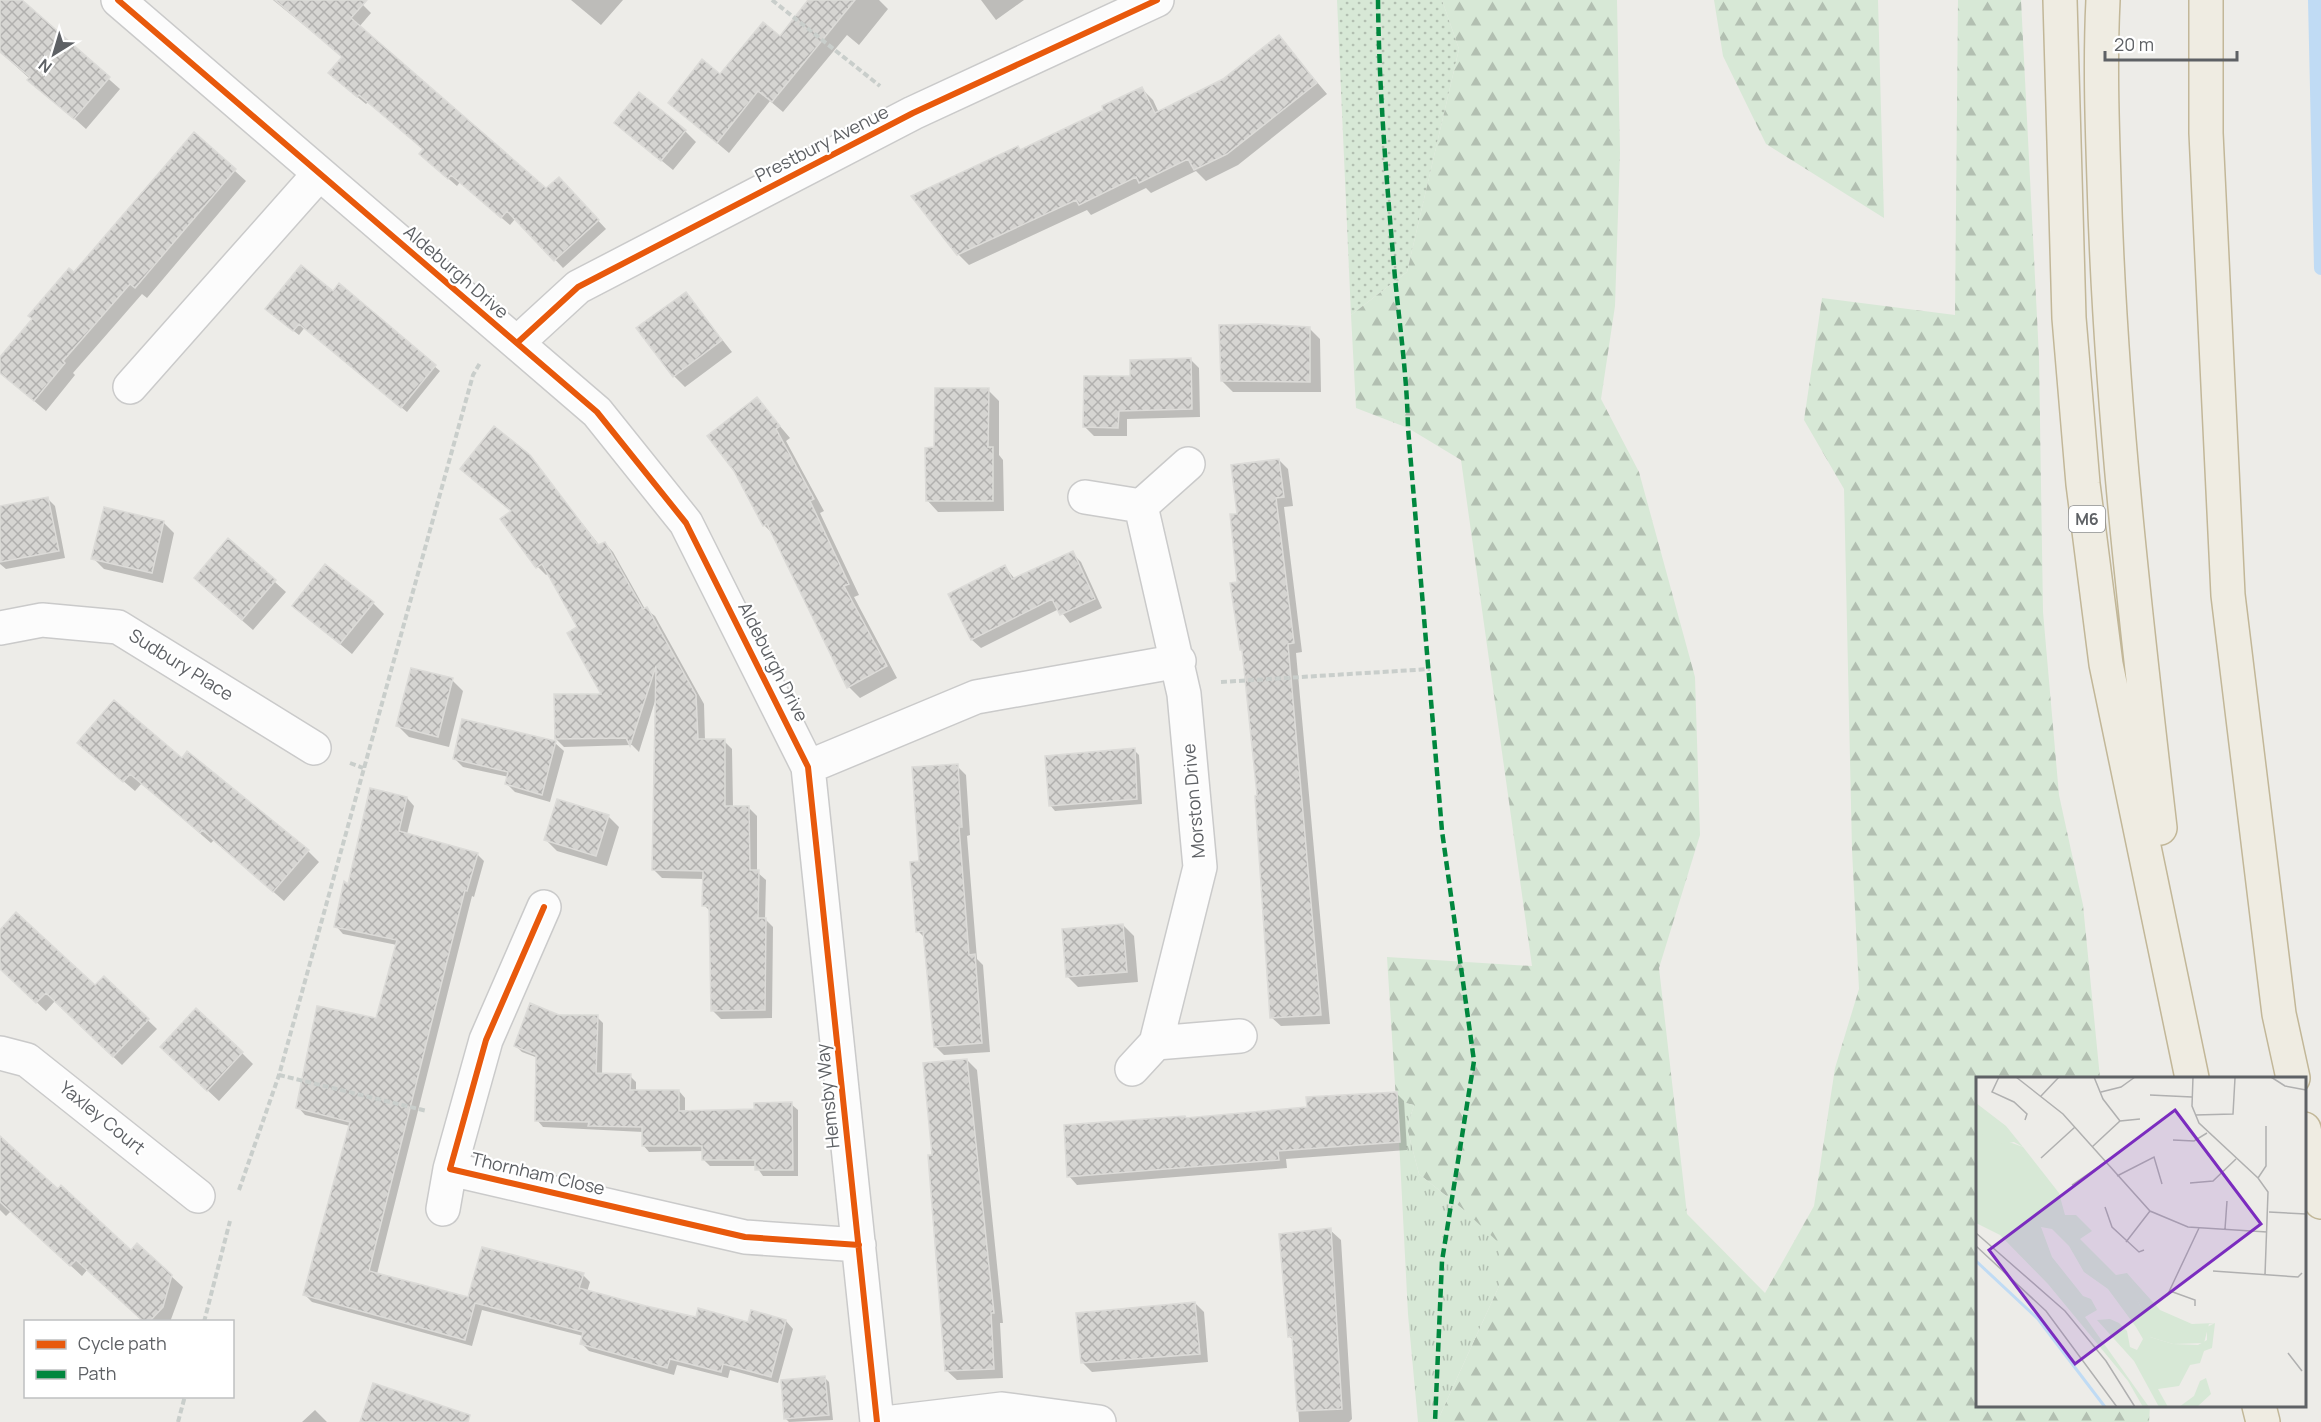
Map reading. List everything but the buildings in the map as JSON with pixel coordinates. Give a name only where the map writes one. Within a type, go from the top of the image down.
[{"type":"highway","name":"M6","points":[[2060,0],[2069,318],[2083,484],[2106,664],[2184,1029]]},
{"type":"highway","name":"M6","points":[[2103,0],[2100,47],[2107,303],[2126,537],[2184,1029],[2192,1077]]},
{"type":"highway","points":[[2206,0],[2206,133],[2228,596],[2279,1014],[2293,1077]]},
{"type":"highway","points":[[2206,133],[2222,0]]},
{"type":"highway","points":[[2306,1138],[2321,1202]]},
{"type":"highway","points":[[2259,1407],[2263,1422]]},
{"type":"street","name":"Aldeburgh Drive","points":[[118,0],[597,412],[686,523],[808,767]]},
{"type":"street","name":"Prestbury Avenue","points":[[508,336],[578,287],[914,113],[1120,7],[1157,0]]},
{"type":"street","points":[[130,387],[319,174]]},
{"type":"street","points":[[1085,497],[1142,506],[1188,464]]},
{"type":"street","name":"Morston Drive","points":[[1132,1069],[1156,1043],[1200,867],[1180,673],[1142,506]]},
{"type":"street","name":"Sudbury Place","points":[[0,628],[42,620],[118,627],[314,748]]},
{"type":"street","points":[[808,767],[976,697],[1180,673]]},
{"type":"street","name":"Hemsby Way","points":[[808,767],[877,1422]]},
{"type":"street","name":"Thornham Close","points":[[544,907],[486,1040],[450,1169],[745,1237],[859,1245]]},
{"type":"street","points":[[1156,1043],[1240,1036]]},
{"type":"street","name":"Yaxley Court","points":[[0,1053],[27,1060],[198,1196]]},
{"type":"street","points":[[442,1209],[450,1169]]},
{"type":"street","points":[[893,1422],[1002,1409],[1099,1422]]},
{"type":"path","points":[[772,0],[914,113]]},
{"type":"path","points":[[236,1199],[279,1075],[473,375],[508,336]]},
{"type":"path","points":[[1180,673],[1430,669]]},
{"type":"path","points":[[279,1075],[462,1120]]},
{"type":"path","points":[[205,1320],[233,1210]]},
{"type":"path","points":[[178,1422],[184,1398]]},
{"type":"green space","points":[[1337,0],[1442,0],[1459,49],[1407,272],[1351,315]]},
{"type":"green space","points":[[1442,0],[1617,0],[1620,153],[1615,306],[1601,399],[1639,472],[1695,677],[1700,835],[1659,968],[1687,1214],[1765,1293],[1814,1206],[1835,1068],[1859,989],[1852,850],[1844,489],[1804,420],[1822,298],[1955,315],[1958,0],[2021,0],[2039,357],[2043,612],[2059,795],[2083,905],[2100,1077],[1976,1077],[1976,1407],[2150,1407],[2149,1422],[1437,1422],[1499,1286],[1465,1211],[1419,1174],[1407,1128],[1414,1105],[1396,1101],[1387,957],[1532,966],[1461,460],[1408,428],[1356,408],[1351,315],[1407,272],[1459,49]]},
{"type":"green space","points":[[1714,0],[1878,0],[1884,218],[1766,144],[1723,56]]},
{"type":"green space","points":[[1397,1101],[1414,1105],[1407,1128],[1419,1174],[1465,1211],[1499,1243],[1499,1286],[1437,1422],[1418,1422],[1408,1314]]},
{"type":"waterway","points":[[2315,0],[2321,268]]},
{"type":"marked path","points":[[1378,0],[1386,174],[1405,371],[1442,831],[1474,1061],[1442,1261],[1435,1422]]},
{"type":"cycle path","points":[[118,0],[597,412],[686,523],[808,767],[877,1422]]},
{"type":"cycle path","points":[[517,343],[578,287],[913,113],[1157,0]]},
{"type":"cycle path","points":[[544,907],[486,1040],[450,1169],[745,1237],[859,1245]]}]
